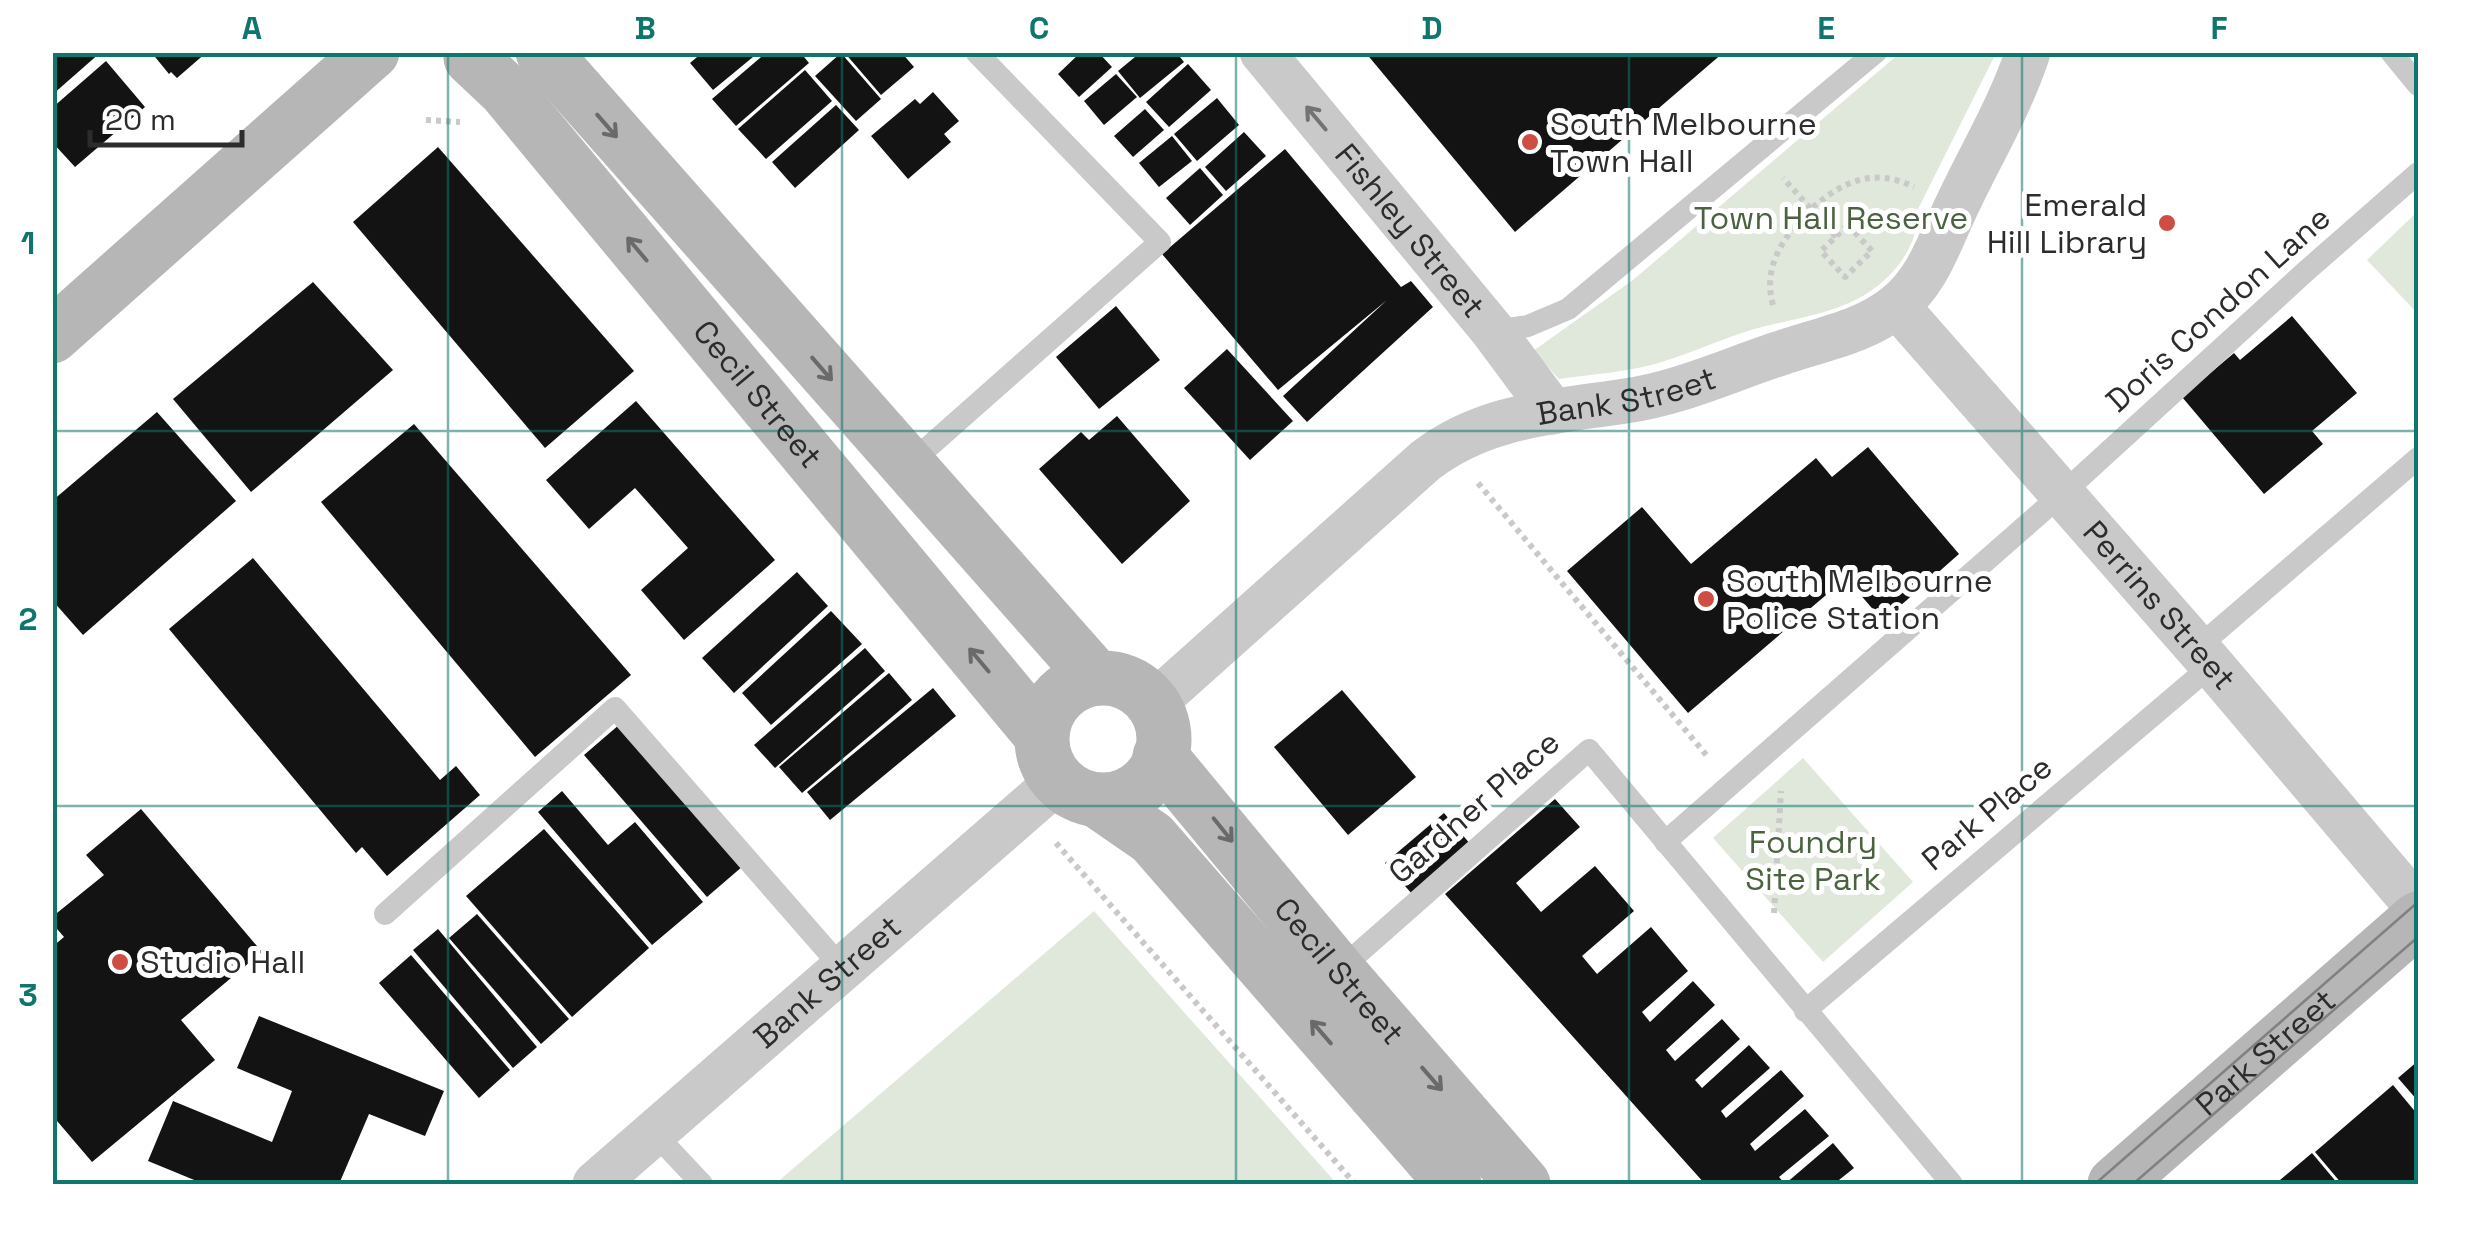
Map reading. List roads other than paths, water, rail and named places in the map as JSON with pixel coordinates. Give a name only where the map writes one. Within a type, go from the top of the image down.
[{"type":"street","points":[[52,336],[372,52]]},
{"type":"street","name":"Cecil Street","points":[[543,52],[1096,678]]},
{"type":"street","name":"Fishley Street","points":[[1262,52],[1554,412]]},
{"type":"street","name":"Bank Street","points":[[1157,729],[1254,610],[1446,446],[1483,428],[1662,394],[1857,328],[1897,306],[1925,276],[1955,208],[1996,132],[2028,52]]},
{"type":"street","name":"Cecil Street","points":[[461,54],[504,90],[688,310],[1056,781],[1152,838],[1454,1184]]},
{"type":"street","points":[[688,310],[734,270]]},
{"type":"street","name":"Perrins Street","points":[[1897,306],[2204,656],[2418,908]]},
{"type":"street","points":[[1096,678],[1116,679],[1138,688],[1157,729],[1157,768],[1139,788],[1119,798],[1056,781],[1045,716],[1059,695],[1096,678]]},
{"type":"street","name":"Cecil Street","points":[[1157,729],[1338,971],[1522,1184]]},
{"type":"street","name":"Bank Street","points":[[594,1184],[1056,781]]},
{"type":"street","name":"Park Street","points":[[2115,1184],[2418,920]]},
{"type":"lane","points":[[907,466],[1160,242],[976,52]]},
{"type":"lane","points":[[1492,331],[1528,326],[1568,309],[1876,52]]},
{"type":"lane","points":[[2391,52],[2418,85]]},
{"type":"lane","name":"Doris Condon Lane","points":[[1665,842],[2062,494],[2418,173]]},
{"type":"lane","name":"Park Place","points":[[1805,1010],[2204,656],[2418,458]]},
{"type":"lane","points":[[385,914],[615,708],[842,969]]},
{"type":"lane","name":"Gardner Place","points":[[1338,971],[1589,750],[1952,1184]]},
{"type":"lane","points":[[654,1133],[702,1184]]},
{"type":"tram line","points":[[2095,1184],[2418,902]]},
{"type":"tram line","points":[[2133,1184],[2418,937]]},
{"type":"place","name":"South Melbourne Town Hall","points":[[1530,142]]},
{"type":"place","name":"Emerald Hill Library","points":[[2167,223]]},
{"type":"place","name":"South Melbourne Police Station","points":[[1706,599]]},
{"type":"place","name":"Studio Hall","points":[[120,962]]},
{"type":"park label","name":"Town Hall Reserve","points":[[1831,218]]},
{"type":"park label","name":"Foundry Site Park","points":[[1813,860]]}]
